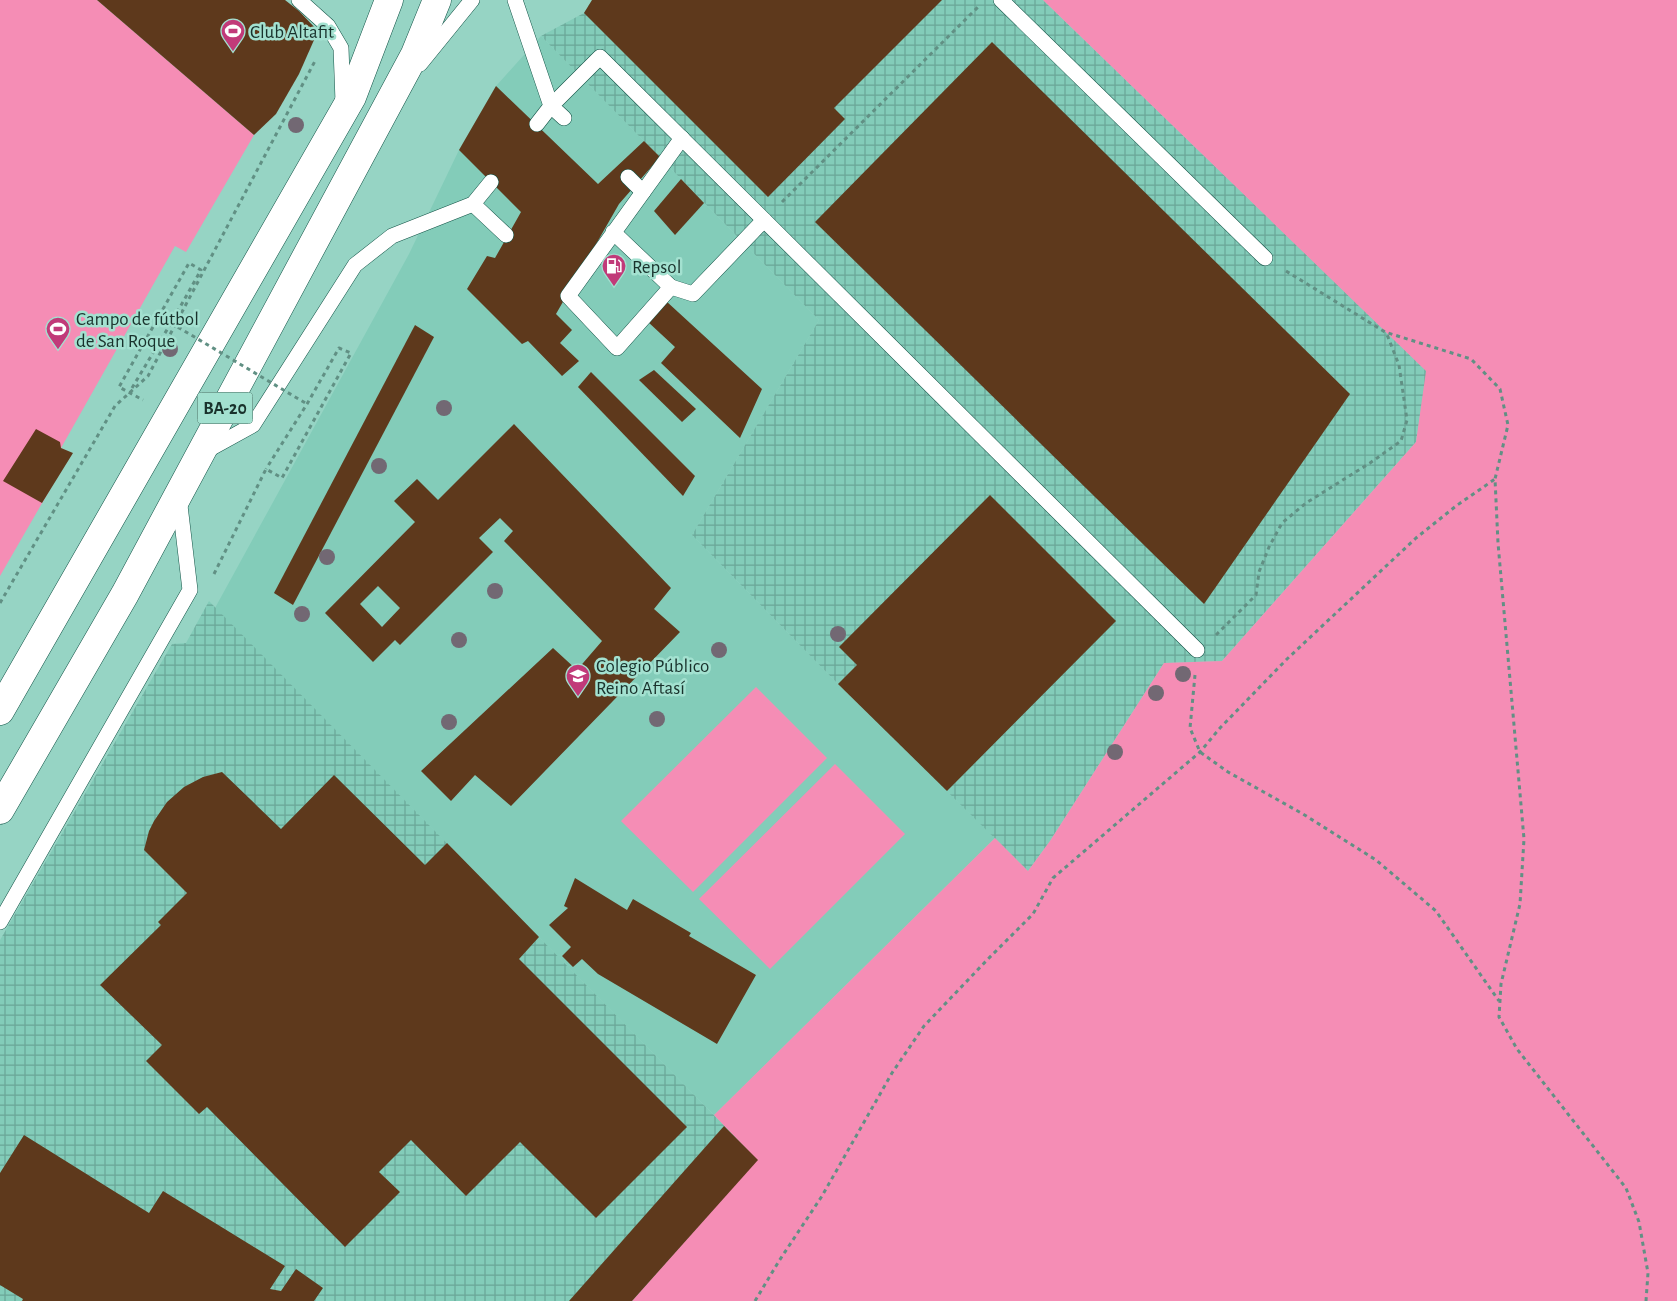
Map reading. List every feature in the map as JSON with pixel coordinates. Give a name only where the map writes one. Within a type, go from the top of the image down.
[{"type":"highway","name":"BA-20","points":[[0,711],[352,97],[389,0]]},
{"type":"highway","name":"BA-20","points":[[0,810],[125,594],[415,54],[437,0]]},
{"type":"lane","points":[[298,0],[328,26],[341,48],[343,113]]},
{"type":"lane","points":[[390,100],[472,0]]},
{"type":"lane","points":[[515,0],[551,106],[564,118]]},
{"type":"lane","points":[[1001,0],[1265,258]]},
{"type":"lane","points":[[537,124],[551,106],[600,56],[1197,650]]},
{"type":"lane","points":[[671,287],[617,348],[568,296],[682,138]]},
{"type":"lane","points":[[628,177],[644,192]]},
{"type":"lane","points":[[200,454],[253,425],[355,265],[392,236],[473,204],[491,182]]},
{"type":"lane","points":[[473,204],[506,235]]},
{"type":"lane","points":[[613,232],[671,287],[693,294],[764,220]]},
{"type":"lane","points":[[0,922],[190,590],[179,493]]},
{"type":"path","points":[[764,220],[979,7]]},
{"type":"path","points":[[0,603],[115,406],[148,376],[324,46],[317,22],[319,17]]},
{"type":"path","points":[[1265,258],[1386,332],[1471,360],[1500,389],[1508,425],[1495,479],[1498,543],[1524,839],[1520,904],[1501,984],[1499,1017],[1517,1049],[1626,1188],[1639,1222],[1648,1273],[1646,1301]]},
{"type":"path","points":[[119,387],[189,263],[201,270],[130,393]]},
{"type":"path","points":[[171,323],[307,404]]},
{"type":"path","points":[[1386,332],[1399,364],[1407,420],[1401,441],[1306,503],[1282,523],[1269,547],[1259,572],[1256,595],[1224,629],[1197,650],[1190,728],[1200,752],[1228,772],[1303,814],[1376,860],[1436,911],[1499,1001]]},
{"type":"path","points":[[190,590],[209,584],[266,469],[307,404],[339,348],[351,354],[282,478],[266,469]]},
{"type":"path","points":[[755,1301],[822,1196],[892,1073],[924,1026],[1033,914],[1053,878],[1200,752],[1220,728],[1287,659],[1416,538],[1456,506],[1495,479]]},
{"type":"shaded area","name":"Campo de fútbol de San Roque","points":[[0,0],[97,0],[254,135],[186,252],[175,246],[61,448],[71,453],[0,576]]},
{"type":"shaded area","points":[[592,0],[1043,0],[1427,371],[1416,442],[1222,661],[1164,663],[1050,841],[1028,871],[838,684],[692,535],[819,320],[541,36],[584,13]]},
{"type":"shaded area","points":[[1043,0],[1677,0],[1677,1301],[632,1301],[757,1160],[714,1115],[995,838],[1028,871],[1050,841],[1164,663],[1222,661],[1416,442],[1426,371]]},
{"type":"shaded area","name":"Colegio Público Reino Aftasí","points":[[541,36],[819,320],[692,535],[838,684],[995,838],[714,1115],[215,608],[409,254],[459,150],[496,86]]},
{"type":"shaded area","points":[[209,601],[758,1160],[632,1301],[0,1301],[0,940],[172,644],[186,643]]},
{"type":"shaded area","points":[[756,687],[827,758],[693,892],[621,821]]},
{"type":"shaded area","points":[[835,764],[905,834],[770,969],[699,899]]},
{"type":"building","name":"Club Altafit","points":[[97,0],[285,0],[299,11],[318,31],[299,74],[276,114],[254,135]]},
{"type":"building","points":[[592,0],[942,0],[834,108],[845,119],[768,197],[584,13]]},
{"type":"building","points":[[992,42],[1350,394],[1204,604],[815,222]]},
{"type":"building","points":[[496,86],[598,184],[644,141],[660,157],[619,204],[556,314],[572,330],[560,343],[579,361],[562,376],[528,341],[522,344],[467,289],[487,256],[495,258],[521,212],[459,150]]},
{"type":"building","points":[[681,179],[704,203],[675,235],[654,211]]},
{"type":"building","points":[[666,301],[762,389],[740,438],[661,363],[675,347],[647,321]]},
{"type":"building","points":[[415,325],[434,337],[293,605],[274,593]]},
{"type":"building","points":[[654,370],[696,409],[682,422],[639,380]]},
{"type":"building","points":[[591,372],[695,476],[683,496],[578,387]]},
{"type":"building","points":[[514,424],[671,588],[654,609],[680,632],[511,806],[475,775],[451,801],[421,771],[553,648],[577,670],[602,641],[504,541],[513,531],[500,518],[479,538],[493,552],[400,645],[395,640],[373,662],[325,613],[415,522],[394,501],[417,479],[438,500]],"holes":[[[378,586],[400,608],[382,627],[360,604]]]},
{"type":"building","points":[[36,429],[60,442],[61,448],[73,453],[42,503],[3,481]]},
{"type":"building","points":[[990,495],[1116,621],[947,791],[838,684],[857,665],[839,647]]},
{"type":"building","points":[[222,772],[281,829],[334,775],[425,865],[447,843],[539,937],[519,959],[687,1127],[596,1218],[520,1142],[466,1196],[411,1140],[379,1172],[400,1192],[345,1247],[207,1107],[199,1114],[146,1061],[162,1045],[100,985],[161,925],[158,922],[187,893],[144,850],[154,821],[167,802],[184,787],[203,777]]},
{"type":"building","points":[[575,878],[627,910],[633,899],[691,933],[689,936],[756,975],[717,1044],[598,974],[582,959],[573,967],[562,956],[571,947],[549,925],[568,908],[564,906]]},
{"type":"building","points":[[724,1126],[758,1160],[632,1301],[569,1301]]},
{"type":"building","points":[[24,1135],[149,1213],[163,1191],[285,1266],[270,1289],[281,1291],[296,1269],[323,1288],[314,1301],[22,1301],[23,1299],[0,1285],[0,1173]]},
{"type":"place","name":"Club Altafit","points":[[233,52]]},
{"type":"place","name":"Repsol","points":[[614,287]]},
{"type":"place","name":"Campo de fútbol de San Roque","points":[[58,350]]},
{"type":"place","name":"Colegio Público Reino Aftasí","points":[[578,697]]}]
